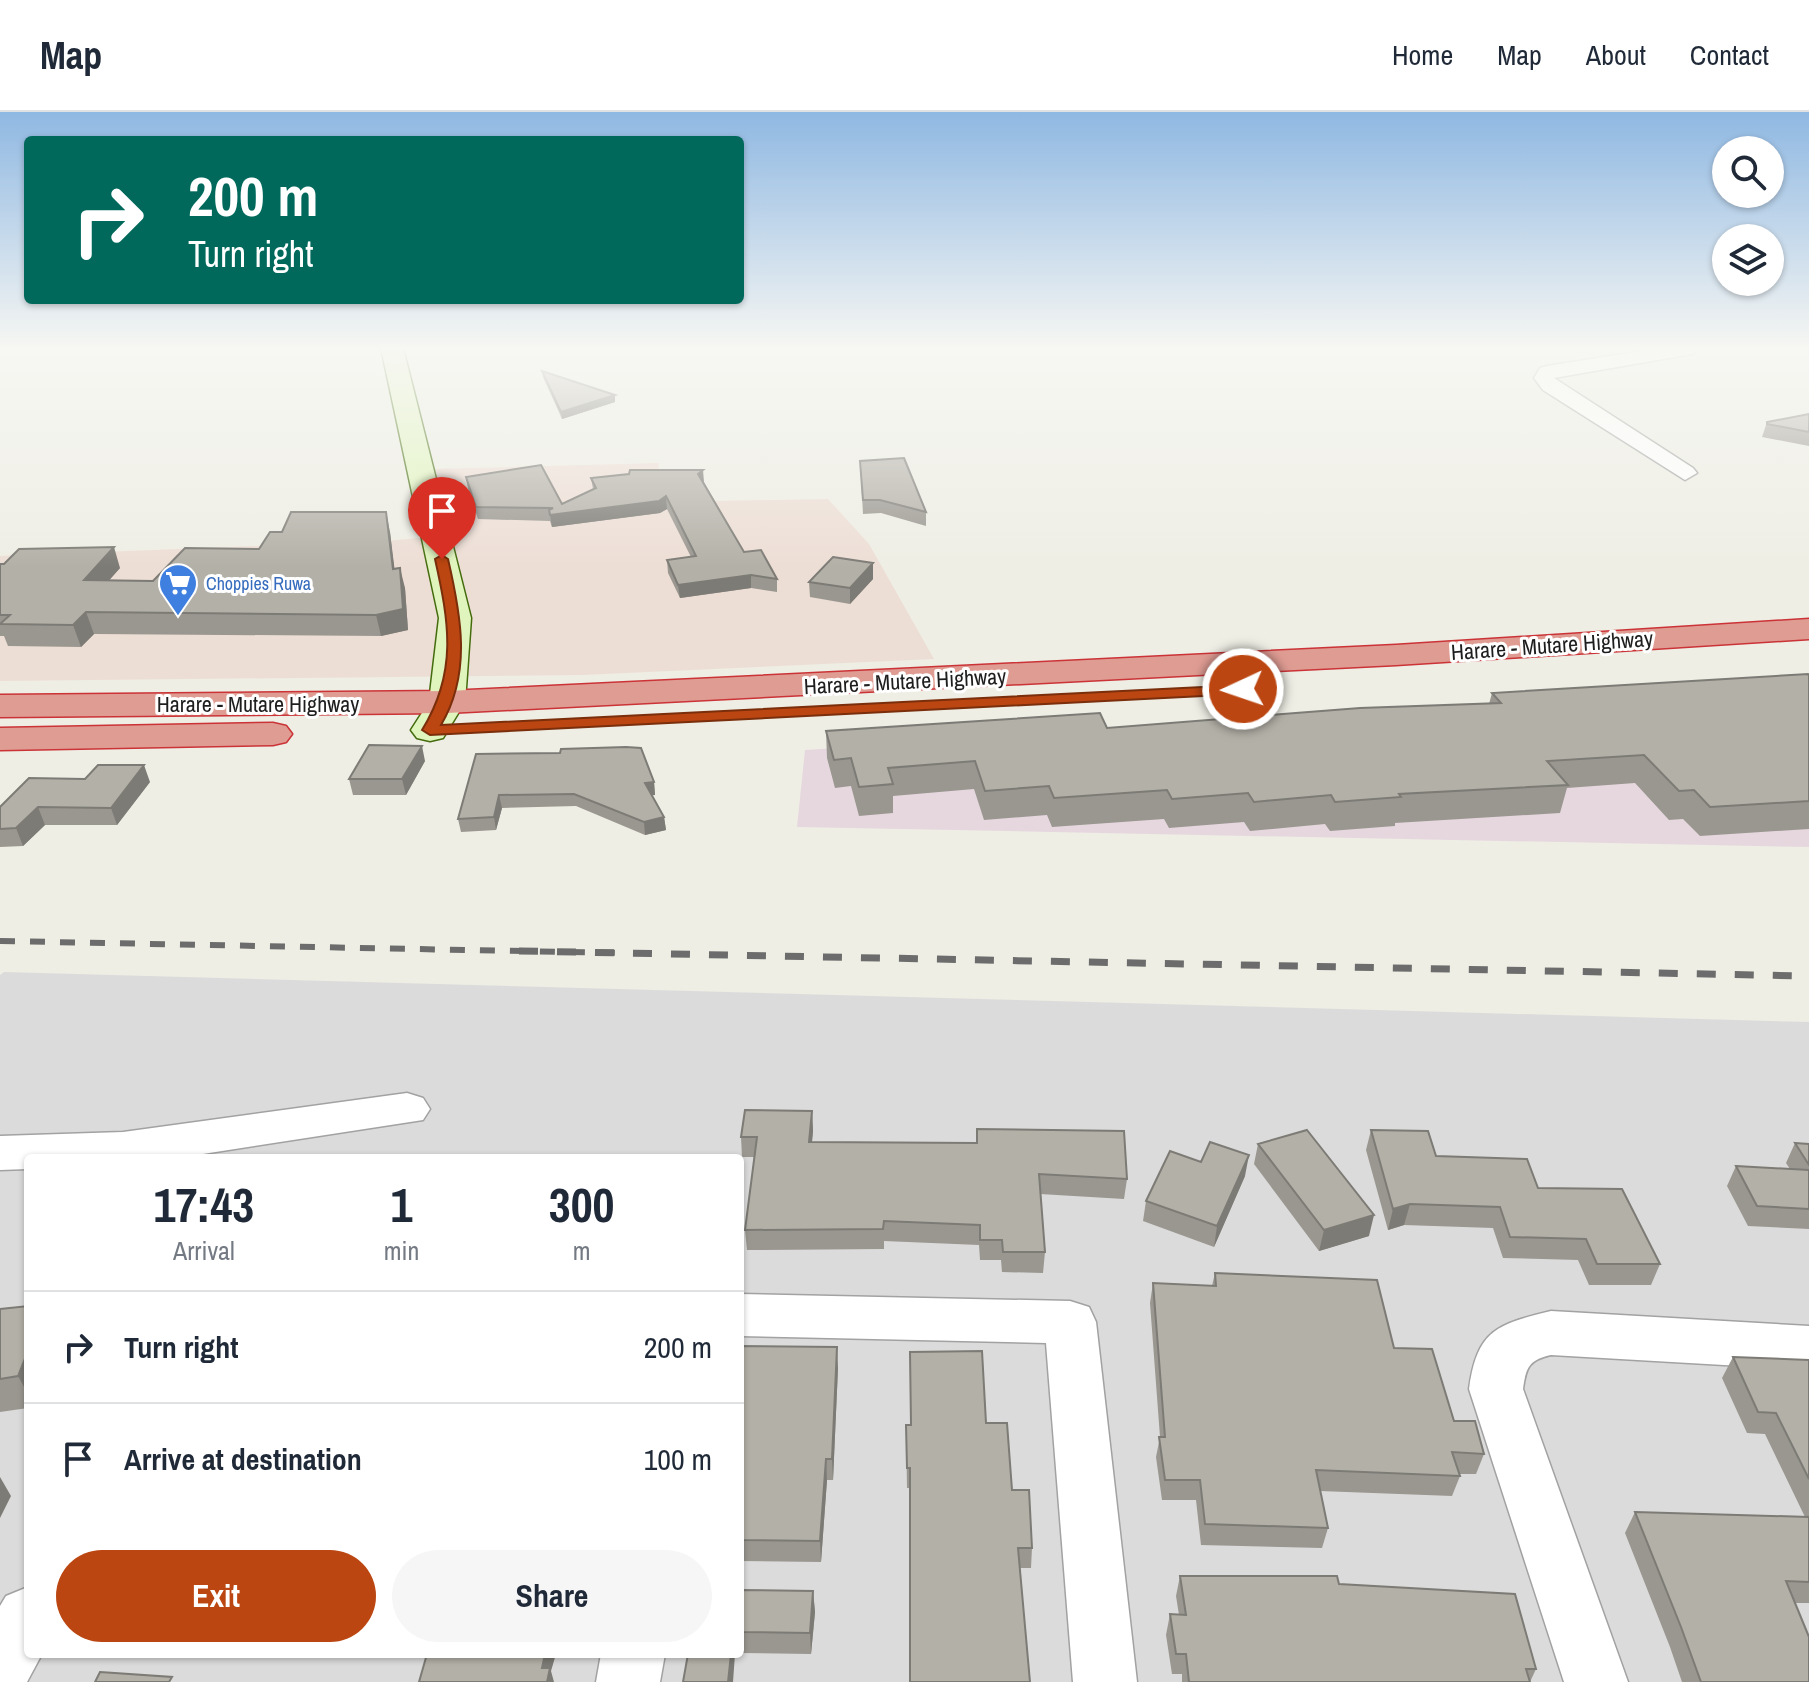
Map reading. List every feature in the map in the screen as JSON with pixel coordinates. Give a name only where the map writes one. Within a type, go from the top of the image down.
[{"type":"highway","name":"Harare - Mutare Highway","points":[[0,739],[438,716],[1809,629]]},
{"type":"highway","name":"Harare - Mutare Highway","points":[[0,706],[438,716],[866,711],[1809,657]]},
{"type":"street","points":[[409,421],[455,618],[438,716]]},
{"type":"street","points":[[1605,421],[1685,473]]},
{"type":"street","points":[[0,1153],[123,1149],[407,1109]]},
{"type":"street","points":[[744,1315],[1070,1322],[1089,1490],[1105,1682]]},
{"type":"street","points":[[1596,1682],[1496,1389],[1500,1359],[1518,1341],[1551,1333],[1809,1348]]},
{"type":"street","points":[[0,1667],[24,1624]]},
{"type":"street","points":[[628,1682],[632,1658]]},
{"type":"shaded area","points":[[659,463],[654,502],[828,499],[869,544],[934,659],[582,675],[0,681],[0,556],[386,541],[449,535],[434,469]]},
{"type":"shaded area","points":[[1809,689],[1809,847],[797,827],[805,750]]},
{"type":"shaded area","points":[[4,972],[1809,1022],[1809,1682],[0,1682],[0,975]]},
{"type":"building","points":[[1809,421],[1809,432],[1767,424]]},
{"type":"building","points":[[904,458],[926,512],[880,500],[863,500],[860,461]]},
{"type":"building","points":[[541,465],[562,504],[596,488],[591,478],[629,474],[630,470],[703,470],[698,474],[744,552],[761,550],[777,579],[751,575],[678,585],[667,560],[696,556],[666,496],[659,501],[550,515],[549,510],[553,508],[476,507],[466,477]]},
{"type":"building","points":[[291,512],[386,512],[393,569],[400,568],[403,609],[376,615],[86,612],[73,625],[0,624],[10,615],[0,615],[0,564],[4,564],[19,549],[114,547],[84,580],[153,581],[185,548],[259,549],[270,532],[282,532]]},
{"type":"building","points":[[833,557],[873,563],[850,588],[809,582]]},
{"type":"building","points":[[1808,674],[1809,801],[1710,807],[1694,790],[1679,791],[1644,755],[1547,761],[1568,785],[1399,794],[1401,797],[1335,802],[1331,795],[1254,802],[1248,793],[1172,799],[1167,790],[1054,798],[1049,786],[985,791],[975,761],[888,768],[893,784],[859,787],[851,758],[834,760],[826,731],[1100,713],[1107,728],[1360,708],[1501,703],[1492,693]]},
{"type":"building","points":[[369,745],[422,746],[402,779],[349,779]]},
{"type":"building","points":[[641,748],[654,782],[645,783],[664,817],[644,822],[574,794],[499,795],[494,817],[458,819],[476,754],[560,753],[561,749]]},
{"type":"building","points":[[98,765],[144,765],[111,808],[38,807],[16,828],[0,829],[0,807],[29,778],[85,779]]},
{"type":"building","points":[[745,1110],[812,1111],[809,1142],[977,1143],[977,1129],[1124,1131],[1127,1179],[1039,1174],[1045,1252],[1003,1252],[1002,1240],[980,1240],[980,1225],[884,1221],[883,1229],[745,1230],[757,1137],[741,1137]]},
{"type":"building","points":[[1307,1130],[1374,1215],[1324,1230],[1258,1144]]},
{"type":"building","points":[[1371,1130],[1428,1131],[1436,1156],[1527,1159],[1538,1188],[1622,1189],[1660,1264],[1597,1264],[1586,1239],[1510,1237],[1500,1207],[1410,1204],[1393,1209]]},
{"type":"building","points":[[1210,1142],[1249,1155],[1217,1226],[1146,1201],[1170,1151],[1201,1162]]},
{"type":"building","points":[[1795,1143],[1809,1144],[1809,1165]]},
{"type":"building","points":[[1736,1166],[1809,1170],[1809,1209],[1757,1206]]},
{"type":"building","points":[[1215,1273],[1377,1280],[1394,1348],[1432,1349],[1454,1421],[1475,1421],[1484,1454],[1452,1452],[1460,1476],[1316,1470],[1328,1528],[1205,1524],[1200,1480],[1165,1480],[1159,1437],[1165,1437],[1153,1283],[1216,1286]]},
{"type":"building","points":[[24,1306],[24,1361],[18,1376],[0,1379],[0,1309]]},
{"type":"building","points":[[744,1346],[837,1347],[832,1459],[826,1459],[820,1541],[744,1540]]},
{"type":"building","points":[[982,1351],[986,1423],[1007,1423],[1012,1490],[1029,1490],[1032,1548],[1018,1548],[1030,1682],[910,1682],[910,1468],[907,1468],[906,1425],[911,1425],[910,1352]]},
{"type":"building","points":[[1733,1357],[1809,1360],[1809,1479],[1776,1413],[1758,1412]]},
{"type":"building","points":[[1635,1512],[1809,1517],[1809,1582],[1786,1581],[1809,1637],[1809,1682],[1701,1682]]},
{"type":"building","points":[[1180,1576],[1337,1576],[1339,1584],[1515,1594],[1536,1669],[1526,1669],[1530,1682],[1189,1682],[1186,1654],[1176,1654],[1170,1614],[1186,1615]]},
{"type":"building","points":[[744,1590],[813,1591],[810,1633],[744,1632]]},
{"type":"building","points":[[426,1658],[544,1658],[542,1668],[550,1668],[547,1682],[419,1682]]},
{"type":"building","points":[[687,1658],[731,1658],[728,1682],[683,1682]]},
{"type":"building","points":[[100,1672],[172,1677],[169,1682],[95,1682]]},
{"type":"railway","points":[[0,941],[623,953]]},
{"type":"railway","points":[[519,951],[1809,976]]},
{"type":"place","name":"Choppies Ruwa","points":[[178,617]]},
{"type":"route","points":[[442,559],[455,618],[454,660],[447,702],[430,730],[866,711],[1243,689]]}]
